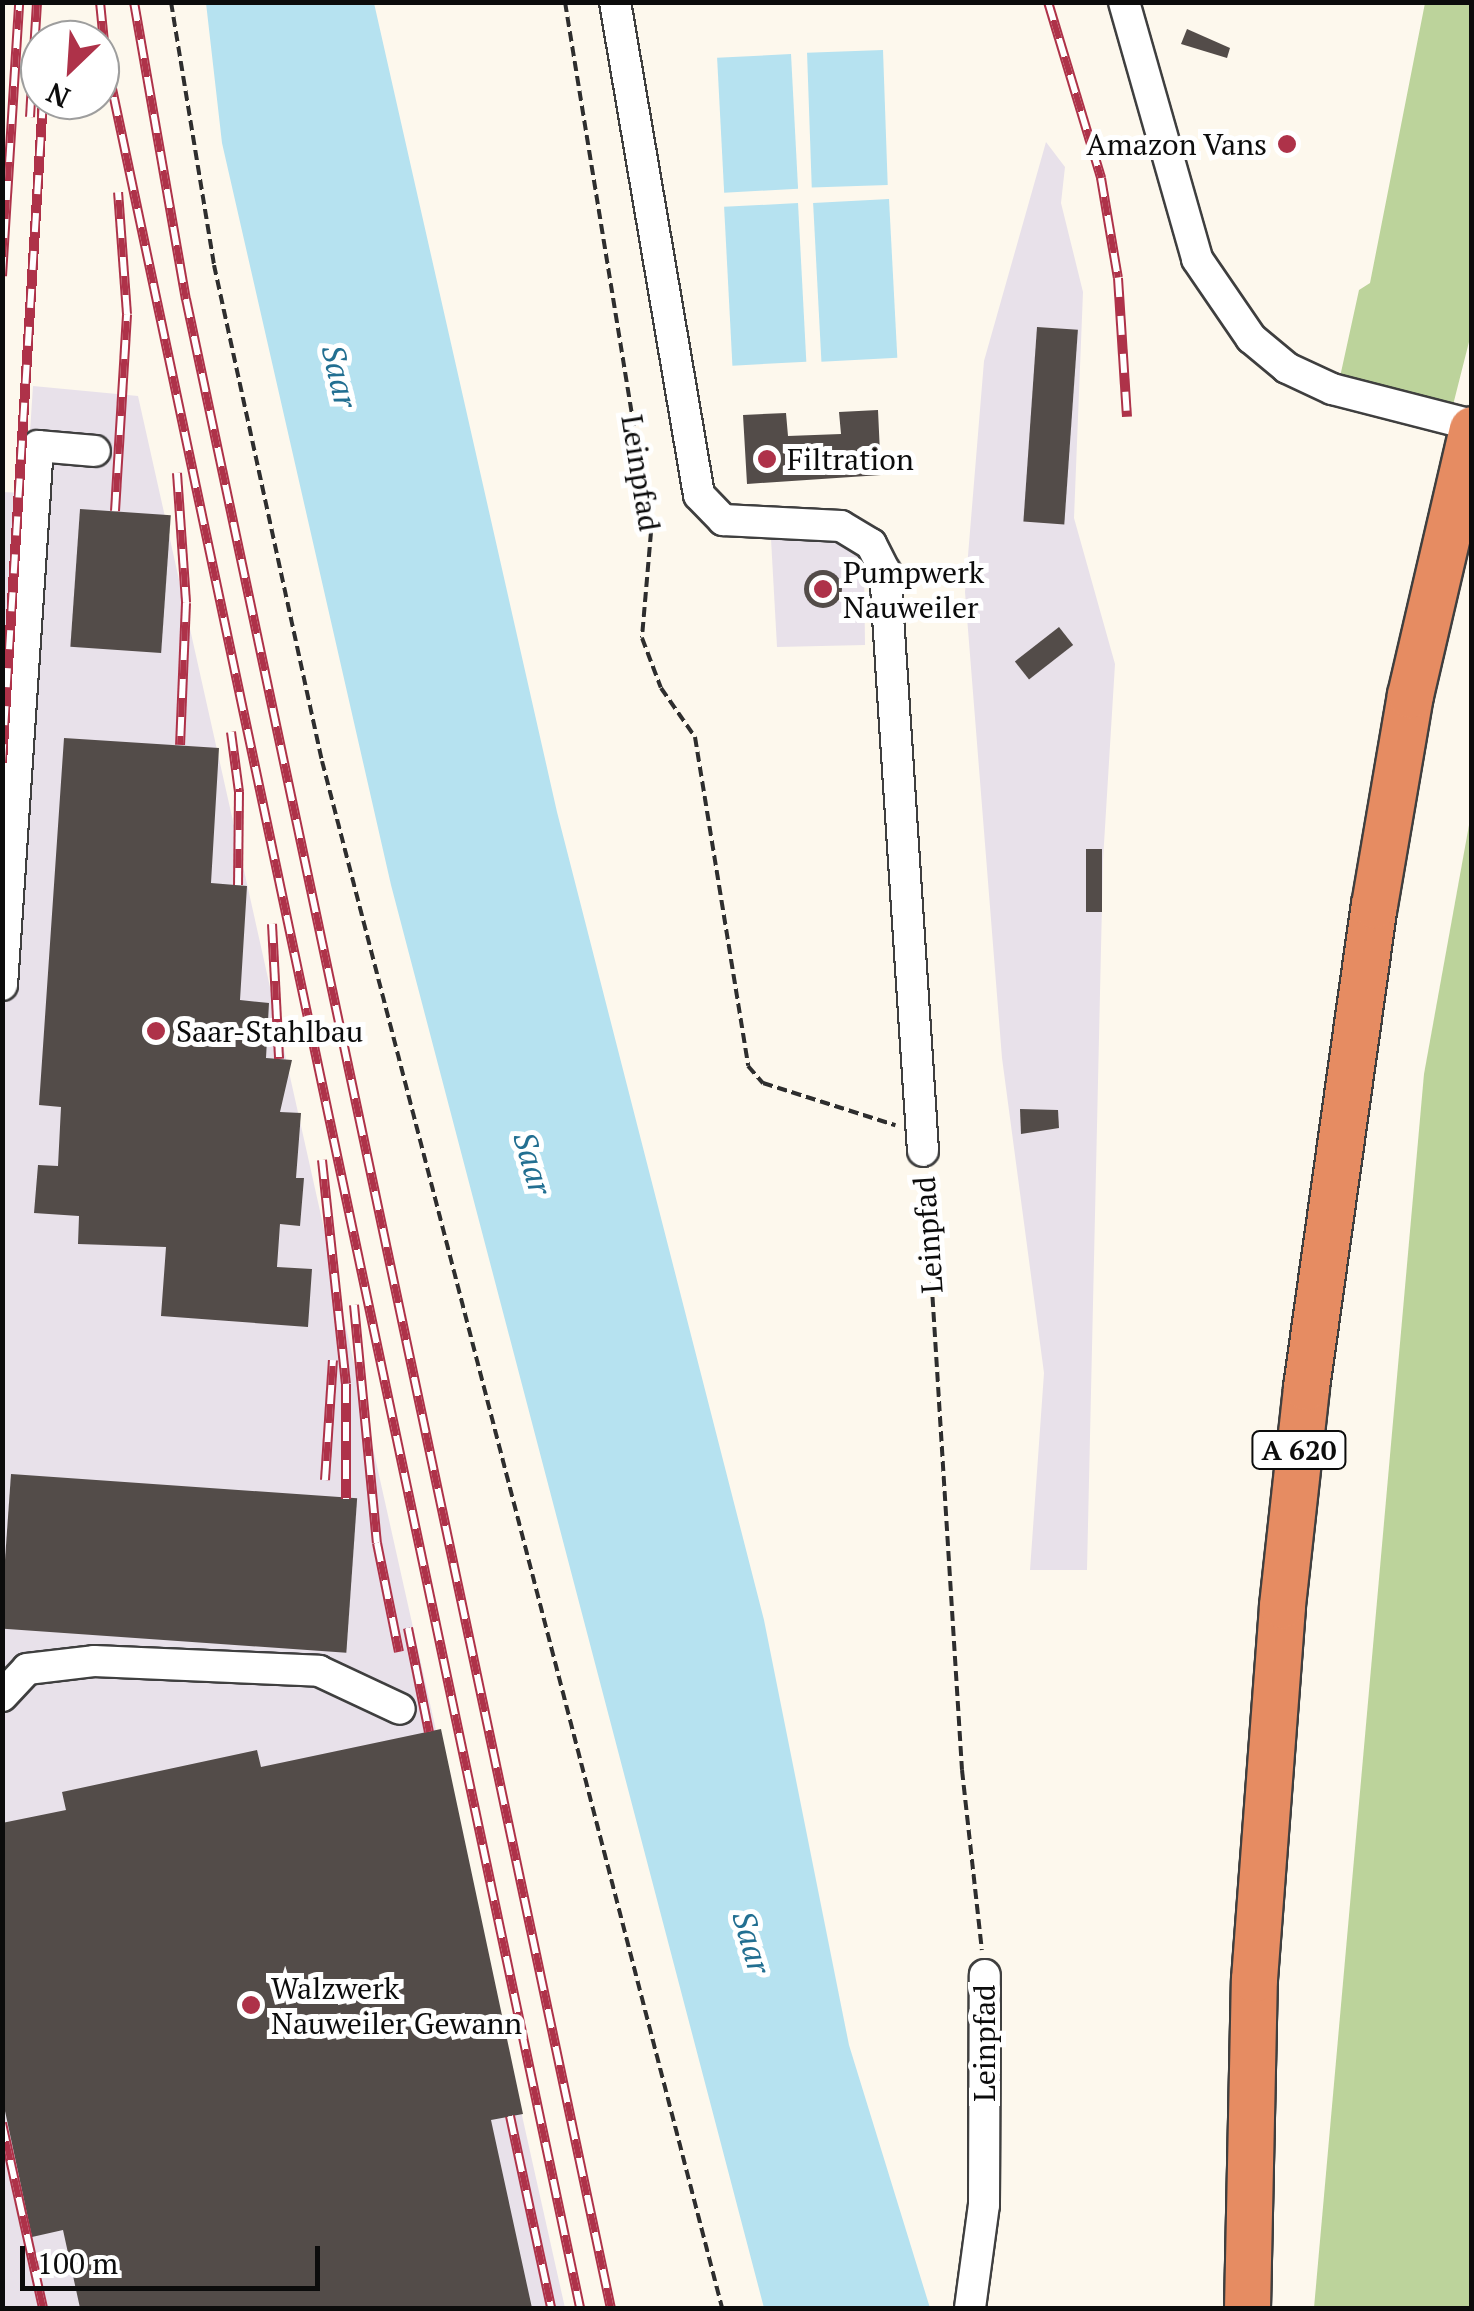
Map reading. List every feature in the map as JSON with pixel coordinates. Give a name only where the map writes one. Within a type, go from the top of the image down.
[{"type":"highway","name":"A 620","points":[[1274,2308],[1283,1973],[1331,1391],[1472,427]]},
{"type":"highway","name":"A 620","points":[[1247,2308],[1254,1979],[1282,1605],[1341,1119],[1410,695],[1446,602],[1472,552]]},
{"type":"street","points":[[616,2],[699,495],[723,520],[841,526],[872,544],[885,571],[923,1151]]},
{"type":"street","points":[[1124,2],[1170,180],[1197,259],[1251,338],[1286,368],[1332,389],[1472,427]]},
{"type":"street","points":[[2,986],[38,446],[96,451]]},
{"type":"street","points":[[2,1696],[28,1669],[94,1661],[319,1671],[400,1709]]},
{"type":"street","name":"Leinpfad","points":[[970,2308],[984,2205],[985,1975]]},
{"type":"path","points":[[171,2],[214,265],[322,762],[722,2308]]},
{"type":"path","name":"Leinpfad","points":[[564,2],[651,532],[645,653],[696,736],[748,1066],[763,1084],[898,1126],[923,1151],[962,1770],[985,1975]]},
{"type":"shaded area","points":[[1046,142],[1065,167],[1061,203],[1083,292],[1074,518],[1115,664],[1103,860],[1087,1570],[1030,1570],[1044,1373],[1002,1058],[965,592],[984,361]]},
{"type":"shaded area","points":[[33,386],[138,396],[565,2308],[3,2308],[2,492],[26,493]]},
{"type":"shaded area","name":"Pumpwerk Nauweiler","points":[[839,538],[864,562],[865,645],[777,647],[771,539]]},
{"type":"green space","points":[[1425,3],[1471,3],[1471,334],[1451,413],[1340,377],[1359,290],[1370,283]]},
{"type":"green space","points":[[1471,814],[1471,2308],[1314,2308],[1424,1074]]},
{"type":"water","name":"Saar","points":[[206,3],[374,3],[557,812],[764,1620],[849,2045],[930,2308],[764,2308],[391,885],[222,143]]},
{"type":"water","points":[[883,50],[888,185],[812,188],[807,53]]},
{"type":"water","points":[[791,54],[798,189],[724,193],[717,58]]},
{"type":"water","points":[[889,199],[897,358],[821,362],[813,203]]},
{"type":"water","points":[[798,203],[806,362],[732,366],[724,207]]},
{"type":"building","points":[[1187,29],[1230,48],[1227,58],[1181,44]]},
{"type":"building","points":[[1037,327],[1078,330],[1064,524],[1023,522]]},
{"type":"building","points":[[878,410],[881,475],[747,484],[743,415],[786,413],[788,436],[841,434],[839,412]]},
{"type":"building","points":[[80,509],[171,515],[161,653],[70,647]]},
{"type":"building","name":"Pumpwerk Nauweiler","points":[[823,570],[837,575],[842,589],[837,603],[823,608],[809,603],[804,589],[809,575]]},
{"type":"building","points":[[1059,627],[1073,645],[1029,680],[1015,661]]},
{"type":"building","name":"Saar-Stahlbau","points":[[64,738],[219,748],[211,883],[247,886],[240,1000],[269,1003],[266,1058],[292,1060],[280,1112],[301,1113],[296,1178],[304,1178],[300,1226],[280,1224],[277,1267],[312,1269],[308,1327],[161,1316],[166,1247],[78,1244],[79,1216],[34,1213],[38,1165],[58,1166],[61,1107],[39,1105]]},
{"type":"building","points":[[1086,849],[1102,849],[1102,912],[1086,912]]},
{"type":"building","points":[[1020,1109],[1058,1110],[1059,1128],[1021,1134]]},
{"type":"building","points":[[11,1474],[357,1498],[346,1653],[2,1629]]},
{"type":"building","name":"Walzwerk Nauweiler Gewann","points":[[441,1729],[523,2114],[491,2120],[532,2308],[80,2308],[63,2230],[32,2237],[2,2097],[2,1823],[66,1810],[62,1792],[257,1750],[261,1767]]},
{"type":"railway","points":[[2,276],[19,2]]},
{"type":"railway","points":[[36,20],[37,2]]},
{"type":"railway","points":[[100,2],[102,20]]},
{"type":"railway","points":[[134,2],[186,299],[611,2308]]},
{"type":"railway","points":[[1048,2],[1101,178],[1118,278],[1127,417]]},
{"type":"railway","points":[[2,763],[42,120]]},
{"type":"railway","points":[[119,120],[580,2308]]},
{"type":"railway","points":[[115,511],[127,314],[118,192]]},
{"type":"railway","points":[[177,473],[186,603],[180,745]]},
{"type":"railway","points":[[231,732],[239,792],[238,885]]},
{"type":"railway","points":[[272,924],[279,1059]]},
{"type":"railway","points":[[322,1160],[346,1384],[346,1499]]},
{"type":"railway","points":[[354,1305],[377,1543],[399,1652]]},
{"type":"railway","points":[[325,1480],[333,1360]]},
{"type":"railway","points":[[408,1628],[429,1732]]},
{"type":"railway","points":[[510,2116],[551,2308]]},
{"type":"railway","points":[[2,2123],[43,2308]]},
{"type":"place","name":"Amazon Vans","points":[[1287,144]]},
{"type":"place","name":"Filtration","points":[[767,459]]},
{"type":"place","name":"Pumpwerk Nauweiler","points":[[823,589]]},
{"type":"place","name":"Saar-Stahlbau","points":[[156,1031]]},
{"type":"place","name":"Walzwerk Nauweiler Gewann","points":[[251,2005]]}]
